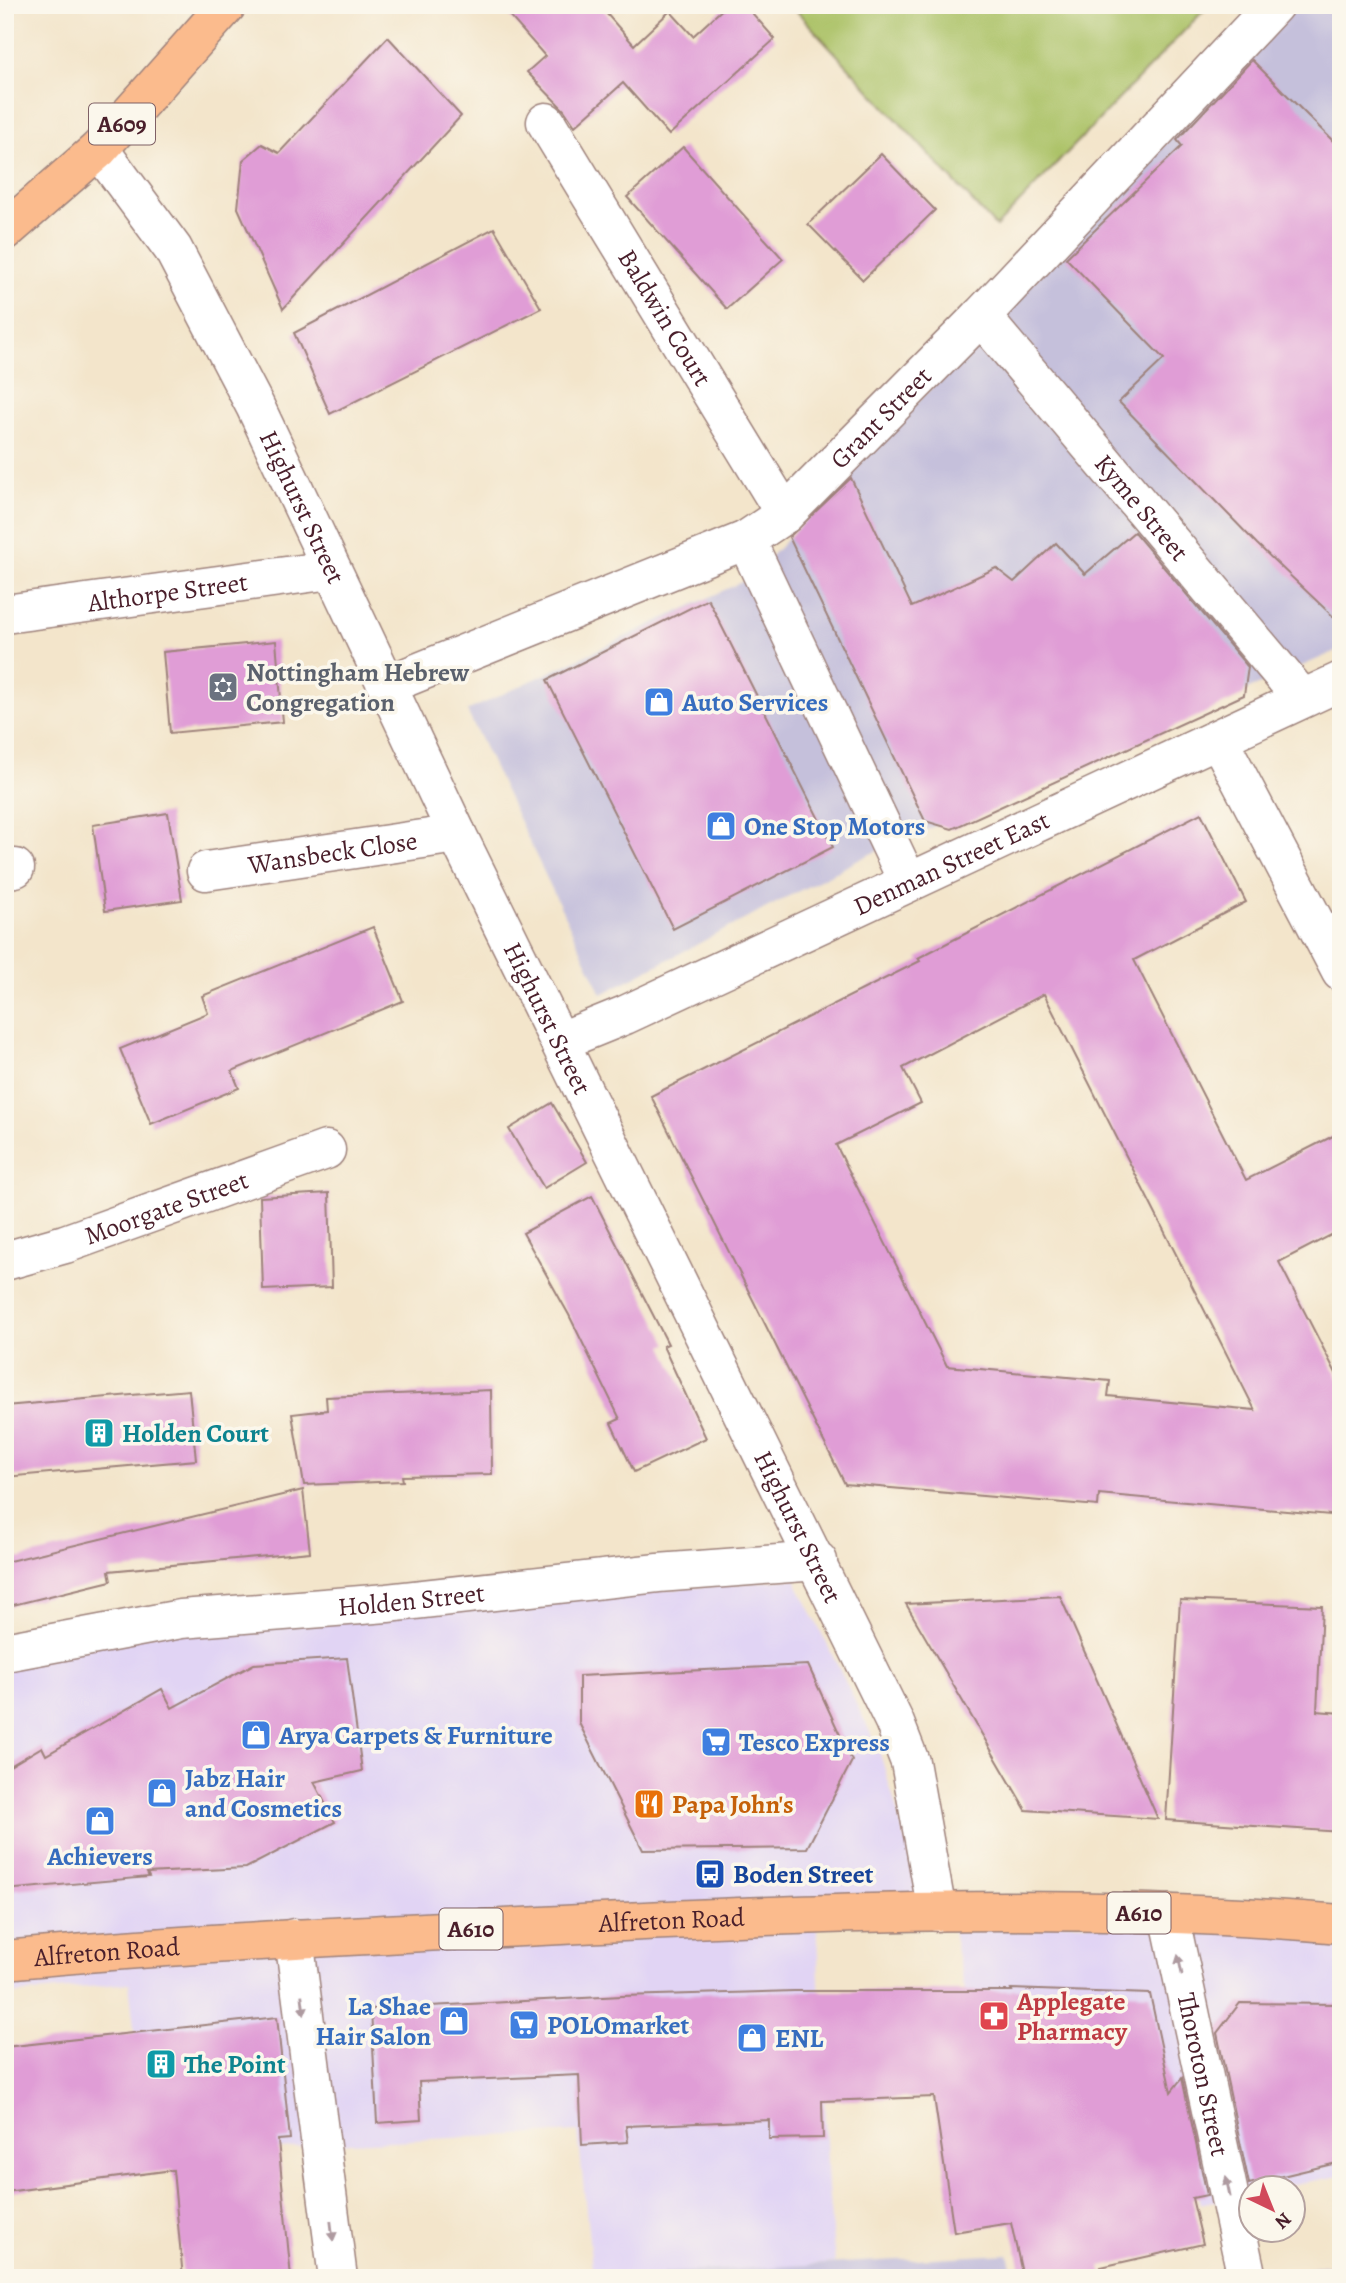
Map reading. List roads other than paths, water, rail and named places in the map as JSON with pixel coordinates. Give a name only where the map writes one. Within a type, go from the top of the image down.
[{"type":"main road","name":"A609","points":[[12,214],[99,149],[228,5]]},
{"type":"main road","name":"Alfreton Road","points":[[5,1960],[294,1938],[638,1920],[937,1912],[1169,1914],[1341,1924]]},
{"type":"street","name":"Grant Street","points":[[387,685],[746,540],[785,514],[981,316],[1274,5]]},
{"type":"street","name":"Baldwin Court","points":[[546,122],[785,514]]},
{"type":"street","name":"Highurst Street","points":[[99,149],[173,248],[288,474],[457,834],[818,1561],[894,1721],[910,1762],[937,1912]]},
{"type":"street","name":"Kyme Street","points":[[981,316],[1303,698]]},
{"type":"street","points":[[746,540],[908,883]]},
{"type":"street","name":"Althorpe Street","points":[[5,614],[331,570]]},
{"type":"street","name":"Denman Street East","points":[[561,1041],[625,1015],[1341,681]]},
{"type":"street","points":[[1219,740],[1341,972]]},
{"type":"street","name":"Wansbeck Close","points":[[206,871],[457,834]]},
{"type":"street","name":"Moorgate Street","points":[[5,1261],[65,1244],[326,1150]]},
{"type":"street","name":"Holden Street","points":[[5,1652],[181,1619],[387,1603],[658,1573],[818,1561]]},
{"type":"street","name":"Thoroton Street","points":[[1169,1914],[1247,2278]]},
{"type":"street","points":[[294,1938],[338,2278]]},
{"type":"place","name":"Nottingham Hebrew Congregation","points":[[223,687]]},
{"type":"place","name":"Auto Services","points":[[659,702]]},
{"type":"place","name":"One Stop Motors","points":[[721,826]]},
{"type":"place","name":"Holden Court","points":[[99,1433]]},
{"type":"place","name":"Arya Carpets & Furniture","points":[[256,1735]]},
{"type":"place","name":"Tesco Express","points":[[716,1742]]},
{"type":"place","name":"Jabz Hair and Cosmetics","points":[[162,1793]]},
{"type":"place","name":"Papa John's","points":[[649,1804]]},
{"type":"place","name":"Achievers","points":[[100,1821]]},
{"type":"place","name":"Boden Street","points":[[710,1874]]},
{"type":"place","name":"Applegate Pharmacy","points":[[994,2016]]},
{"type":"place","name":"La Shae Hair Salon","points":[[454,2021]]},
{"type":"place","name":"POLOmarket","points":[[524,2025]]},
{"type":"place","name":"ENL","points":[[752,2038]]},
{"type":"place","name":"The Point","points":[[161,2064]]}]
